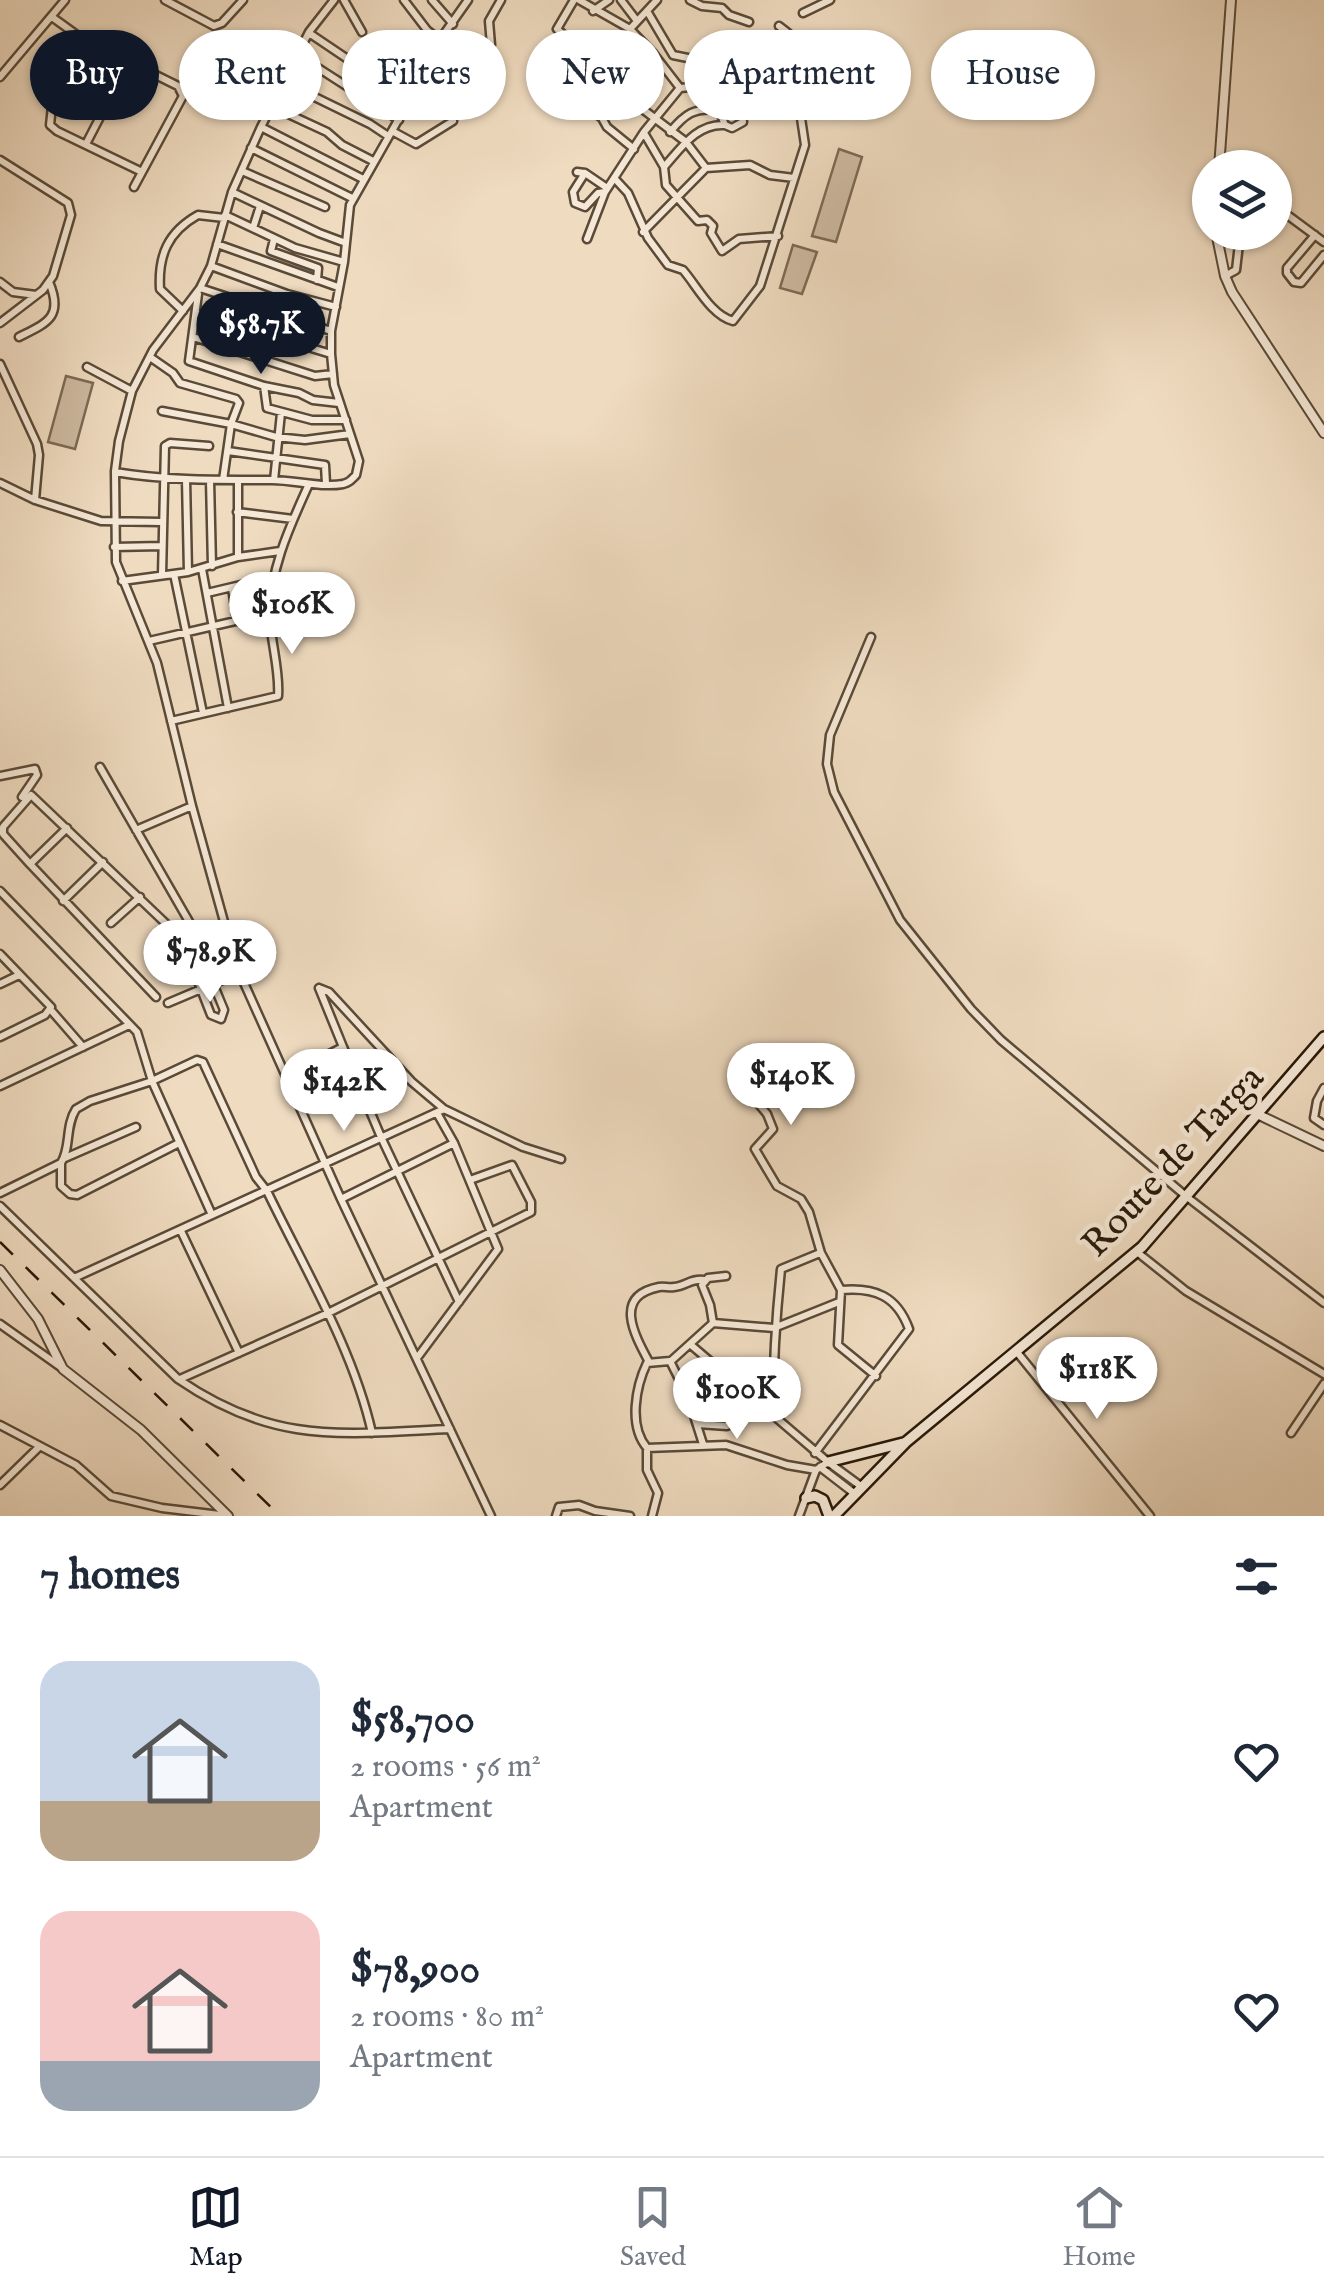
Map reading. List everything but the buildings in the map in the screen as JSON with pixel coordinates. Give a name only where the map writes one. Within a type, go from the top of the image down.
[{"type":"main road","name":"Route de Targa","points":[[832,1516],[906,1442],[1137,1252],[1324,1037]]},
{"type":"main road","points":[[821,1466],[906,1442]]},
{"type":"main road","points":[[806,1498],[815,1496],[823,1500],[832,1516]]},
{"type":"street","points":[[0,76],[64,0]]},
{"type":"street","points":[[165,0],[218,26],[243,0]]},
{"type":"street","points":[[311,30],[334,0]]},
{"type":"street","points":[[344,0],[361,30]]},
{"type":"street","points":[[404,0],[427,30]]},
{"type":"street","points":[[432,0],[452,24]]},
{"type":"street","points":[[490,30],[489,21],[501,0]]},
{"type":"street","points":[[558,30],[576,0],[630,30],[657,0]]},
{"type":"street","points":[[593,11],[609,0]]},
{"type":"street","points":[[621,0],[636,21]]},
{"type":"street","points":[[690,0],[702,6],[720,7],[728,16],[750,22]]},
{"type":"street","points":[[803,13],[830,0]]},
{"type":"street","points":[[1221,150],[1232,0]]},
{"type":"street","points":[[448,30],[467,1]]},
{"type":"street","points":[[647,11],[670,52],[684,56]]},
{"type":"street","points":[[52,17],[70,30]]},
{"type":"street","points":[[779,26],[785,30]]},
{"type":"street","points":[[664,66],[680,88]]},
{"type":"street","points":[[134,187],[183,96],[178,86],[159,78]]},
{"type":"street","points":[[588,239],[606,190],[644,132],[684,88]]},
{"type":"street","points":[[322,101],[416,144],[454,121]]},
{"type":"street","points":[[670,132],[693,110],[719,110],[725,125]]},
{"type":"street","points":[[51,120],[50,125],[142,172]]},
{"type":"street","points":[[86,144],[99,120]]},
{"type":"street","points":[[264,120],[232,192],[211,266],[199,290],[150,357],[132,392],[118,442],[114,547],[122,580],[150,640],[239,973],[491,1516]]},
{"type":"street","points":[[301,120],[373,161]]},
{"type":"street","points":[[115,472],[162,479],[309,484],[343,484],[356,475],[359,461],[333,374],[332,330],[352,198],[399,120]]},
{"type":"street","points":[[603,120],[634,149]]},
{"type":"street","points":[[664,168],[686,142],[712,124],[732,128],[743,120]]},
{"type":"street","points":[[615,179],[628,193],[643,232],[668,265],[684,270],[698,292],[725,320],[733,321],[760,286],[778,236],[805,145],[801,120]]},
{"type":"street","points":[[654,121],[686,142],[706,168]]},
{"type":"street","points":[[261,127],[363,179]]},
{"type":"street","points":[[644,132],[664,168],[666,185],[698,221],[707,220],[713,226],[711,233],[722,251],[739,238],[778,236]]},
{"type":"street","points":[[252,148],[352,198]]},
{"type":"street","points":[[0,160],[68,203],[71,215],[49,282],[0,323]]},
{"type":"street","points":[[643,232],[706,168],[746,165],[770,175],[794,178]]},
{"type":"street","points":[[242,170],[325,208]]},
{"type":"street","points":[[581,173],[606,190],[584,207],[575,202],[572,192],[581,173]]},
{"type":"street","points":[[232,192],[346,242]]},
{"type":"street","points":[[253,228],[260,206]]},
{"type":"street","points":[[183,311],[160,289],[162,252],[176,231],[198,215],[225,216],[309,254],[344,262]]},
{"type":"street","points":[[1292,218],[1324,242]]},
{"type":"street","points":[[1315,235],[1287,273],[1294,282],[1301,283],[1324,254]]},
{"type":"street","points":[[274,238],[271,251],[318,268],[316,280]]},
{"type":"street","points":[[217,244],[339,288]]},
{"type":"street","points":[[1220,250],[1232,292],[1324,433]]},
{"type":"street","points":[[1225,276],[1236,270],[1236,250]]},
{"type":"street","points":[[211,266],[246,281],[336,307]]},
{"type":"street","points":[[0,282],[13,292],[37,295]]},
{"type":"street","points":[[19,338],[43,325],[55,310],[57,304],[49,282]]},
{"type":"street","points":[[199,290],[189,360],[264,386],[339,404]]},
{"type":"street","points":[[199,290],[332,330]]},
{"type":"street","points":[[196,313],[331,354]]},
{"type":"street","points":[[282,316],[280,326],[293,333],[290,342]]},
{"type":"street","points":[[193,337],[315,376],[333,374]]},
{"type":"street","points":[[150,357],[180,383],[239,403],[223,480]]},
{"type":"street","points":[[0,364],[40,455],[35,500]]},
{"type":"street","points":[[87,366],[132,392]]},
{"type":"street","points":[[264,386],[265,406],[281,414],[312,420],[346,420]]},
{"type":"street","points":[[162,411],[276,437],[306,440],[350,434]]},
{"type":"street","points":[[274,480],[281,414]]},
{"type":"street","points":[[162,574],[162,479],[167,444],[209,446]]},
{"type":"street","points":[[228,451],[325,465],[326,484]]},
{"type":"street","points":[[186,479],[188,572]]},
{"type":"street","points":[[210,480],[212,566]]},
{"type":"street","points":[[238,482],[238,556]]},
{"type":"street","points":[[0,484],[35,500],[114,523],[162,522]]},
{"type":"street","points":[[171,721],[279,694],[270,613],[274,578],[280,551],[309,484]]},
{"type":"street","points":[[237,512],[293,519]]},
{"type":"street","points":[[114,547],[162,546]]},
{"type":"street","points":[[122,580],[188,572],[238,556],[280,551]]},
{"type":"street","points":[[202,569],[228,708]]},
{"type":"street","points":[[174,574],[203,713]]},
{"type":"street","points":[[207,593],[274,578]]},
{"type":"street","points":[[232,588],[237,621]]},
{"type":"street","points":[[150,640],[270,613]]},
{"type":"street","points":[[871,637],[830,734],[827,764],[834,792],[885,896],[917,944],[1002,1040],[1187,1197],[1324,1304]]},
{"type":"street","points":[[100,767],[198,939],[208,946],[229,946]]},
{"type":"street","points":[[0,776],[32,768],[38,772],[0,825]]},
{"type":"street","points":[[156,996],[3,834],[4,825],[30,795],[67,828],[203,959],[224,1010],[221,1019],[210,1015],[180,938]]},
{"type":"street","points":[[136,830],[192,806]]},
{"type":"street","points":[[30,864],[67,828]]},
{"type":"street","points":[[64,901],[103,862]]},
{"type":"street","points":[[0,891],[136,1032],[152,1082],[212,1214]]},
{"type":"street","points":[[111,923],[140,897]]},
{"type":"street","points":[[0,954],[50,1004],[50,1009],[83,1047]]},
{"type":"street","points":[[168,1003],[239,973]]},
{"type":"street","points":[[0,984],[19,974]]},
{"type":"street","points":[[460,1302],[381,1137],[320,988],[329,992],[441,1111],[561,1159]]},
{"type":"street","points":[[0,1037],[45,1016],[50,1009]]},
{"type":"street","points":[[0,1086],[130,1025]]},
{"type":"street","points":[[287,1076],[343,1048]]},
{"type":"street","points":[[179,1143],[77,1195],[62,1186],[72,1116],[79,1106],[152,1082],[197,1060],[204,1063],[358,1384],[372,1433]]},
{"type":"street","points":[[1324,1088],[1314,1117],[1324,1125]]},
{"type":"street","points":[[757,1102],[768,1114],[773,1129],[755,1150],[778,1186],[806,1205],[821,1253],[841,1290],[838,1345],[876,1376]]},
{"type":"street","points":[[74,1278],[441,1111]]},
{"type":"street","points":[[417,1358],[498,1252],[441,1111]]},
{"type":"street","points":[[1257,1114],[1323,1143]]},
{"type":"street","points":[[0,1193],[136,1127]]},
{"type":"street","points":[[341,1199],[454,1143]]},
{"type":"street","points":[[178,1380],[326,1314],[530,1214],[531,1202],[509,1163],[470,1180]]},
{"type":"street","points":[[0,1206],[178,1380],[233,1411],[277,1427],[322,1434],[450,1429]]},
{"type":"street","points":[[180,1230],[239,1353]]},
{"type":"street","points":[[1137,1252],[1186,1292],[1324,1374]]},
{"type":"street","points":[[773,1414],[774,1328],[781,1269],[821,1253]]},
{"type":"street","points":[[0,1270],[38,1318],[64,1369]]},
{"type":"street","points":[[652,1516],[658,1493],[647,1470],[647,1448],[640,1441],[634,1401],[649,1362],[628,1315],[632,1302],[652,1289],[676,1288],[692,1279],[726,1276]]},
{"type":"street","points":[[704,1280],[703,1293],[713,1323]]},
{"type":"street","points":[[815,1452],[908,1334],[908,1326],[882,1292],[865,1288],[841,1290]]},
{"type":"street","points":[[713,1323],[774,1328],[839,1302]]},
{"type":"street","points":[[649,1362],[670,1361],[713,1323]]},
{"type":"street","points":[[0,1324],[142,1430],[228,1516]]},
{"type":"street","points":[[691,1346],[815,1452],[821,1466],[799,1516]]},
{"type":"street","points":[[1016,1351],[1150,1516]]},
{"type":"street","points":[[670,1361],[703,1444]]},
{"type":"street","points":[[1291,1433],[1324,1384]]},
{"type":"street","points":[[698,1424],[727,1426],[751,1397]]},
{"type":"street","points":[[0,1425],[76,1465],[112,1496],[162,1508],[228,1516]]},
{"type":"street","points":[[647,1448],[703,1444],[734,1447],[788,1466],[821,1466],[858,1490]]},
{"type":"street","points":[[0,1485],[39,1447]]},
{"type":"street","points":[[556,1516],[559,1507],[572,1504],[630,1516]]},
{"type":"shaded area","points":[[839,149],[862,157],[836,242],[812,236]]},
{"type":"shaded area","points":[[793,245],[817,252],[802,294],[780,288]]},
{"type":"shaded area","points":[[66,376],[93,383],[75,449],[48,442]]},
{"type":"railway","points":[[0,1242],[280,1516]]}]
